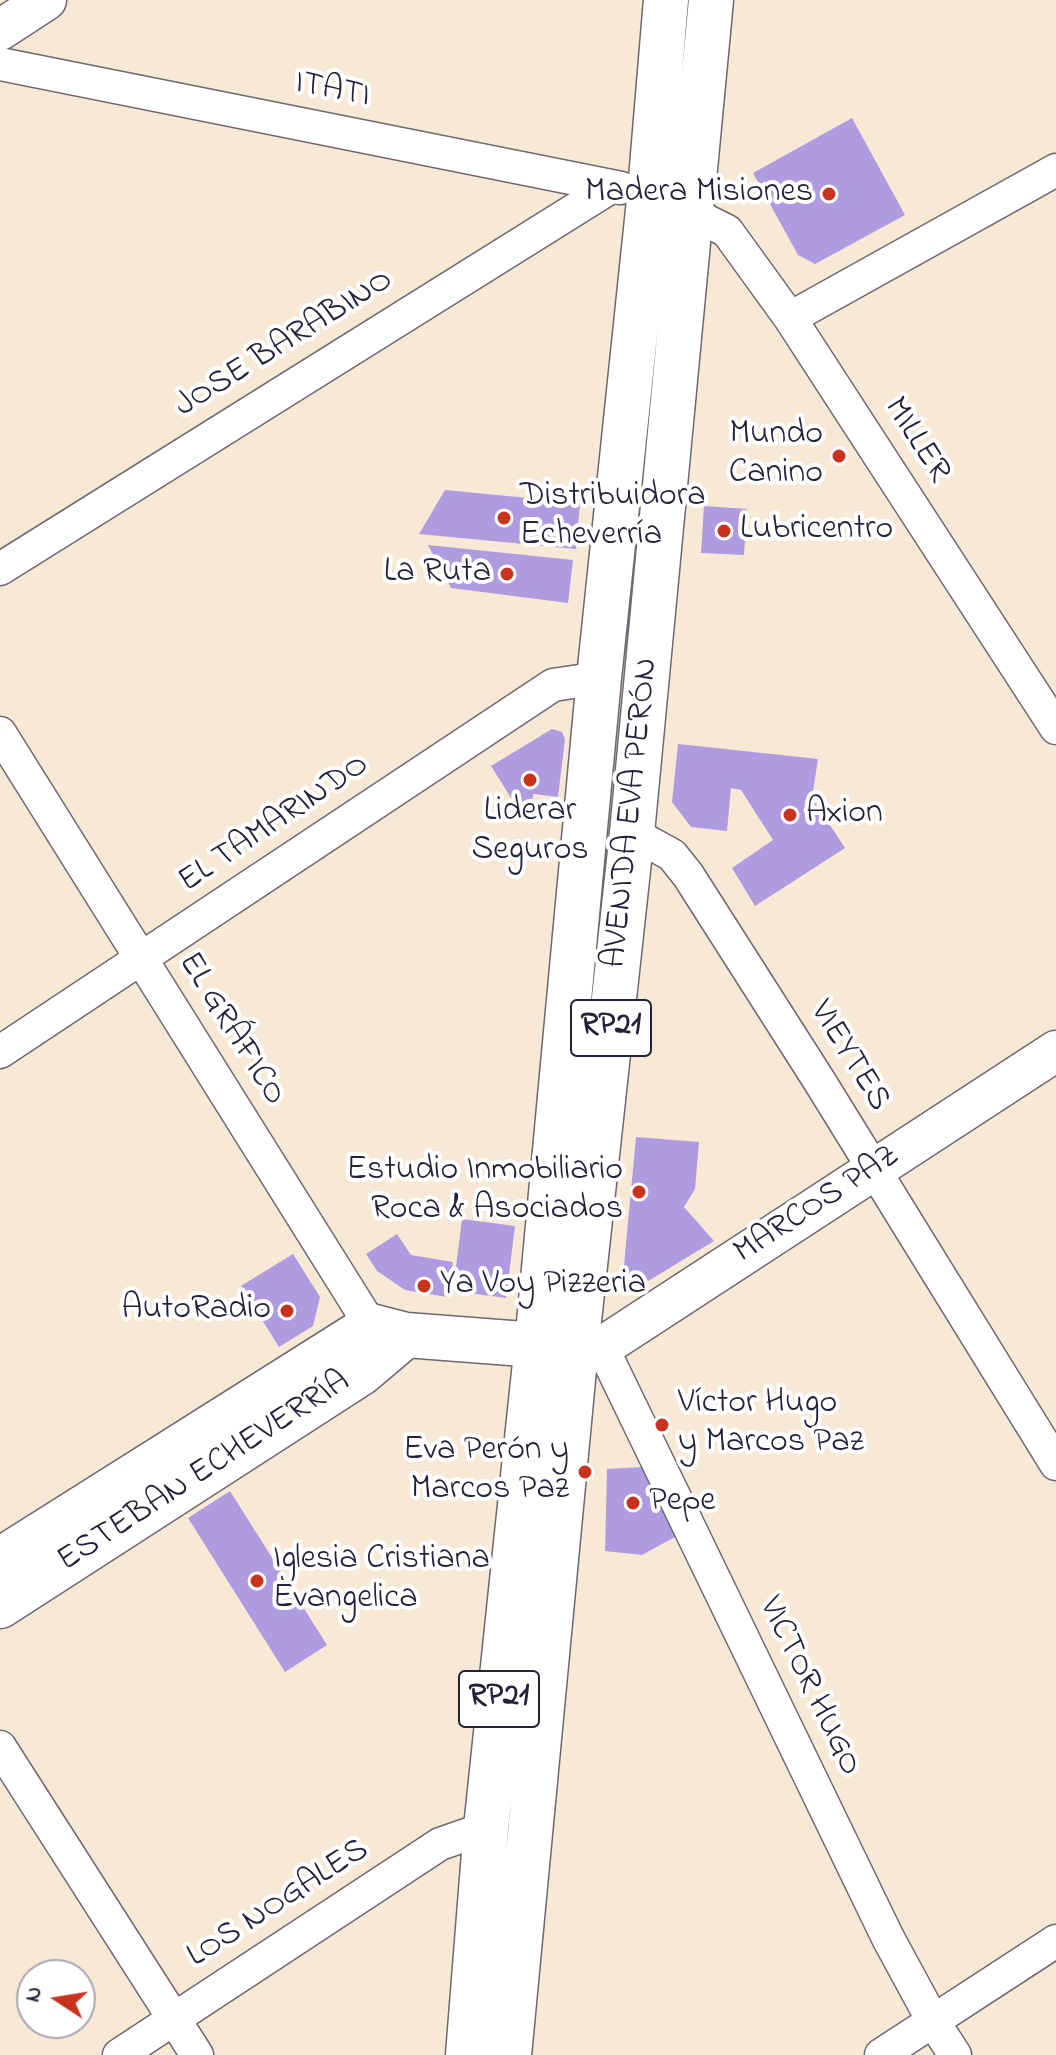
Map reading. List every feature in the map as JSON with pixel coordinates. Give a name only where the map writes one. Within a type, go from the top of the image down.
[{"type":"main road","name":"AVENIDA EVA PERÓN","points":[[468,2055],[486,1828],[572,1346],[599,678],[631,189],[666,0]]},
{"type":"main road","name":"AVENIDA EVA PERÓN","points":[[509,2055],[572,1346],[632,833],[711,0]]},
{"type":"main road","points":[[389,1330],[572,1346]]},
{"type":"main road","name":"ESTEBAN ECHEVERRÍA","points":[[0,1560],[389,1330]]},
{"type":"main road","name":"ESTEBAN ECHEVERRÍA","points":[[0,1606],[361,1373],[389,1330]]},
{"type":"street","points":[[0,30],[46,0]]},
{"type":"street","name":"ITATI","points":[[0,64],[631,189]]},
{"type":"street","points":[[790,318],[1056,170]]},
{"type":"street","name":"JOSE BARABINO","points":[[0,569],[631,189]]},
{"type":"street","name":"MILLER","points":[[693,214],[727,231],[790,318],[1056,728]]},
{"type":"street","name":"EL TAMARINDO","points":[[0,1052],[553,685],[599,678]]},
{"type":"street","name":"EL GRÁFICO","points":[[0,733],[141,960],[389,1330]]},
{"type":"street","name":"VIEYTES","points":[[632,833],[672,855],[688,875],[1056,1464]]},
{"type":"street","name":"MARCOS PAZ","points":[[572,1346],[874,1170],[1056,1051]]},
{"type":"street","name":"VICTOR HUGO","points":[[572,1346],[888,1938],[955,2055]]},
{"type":"street","points":[[0,1747],[197,2055]]},
{"type":"street","name":"LOS NOGALES","points":[[119,2055],[440,1844],[486,1828]]},
{"type":"street","points":[[881,2055],[1056,1941]]},
{"type":"building","name":"Madera Misiones","points":[[852,118],[905,215],[815,264],[798,255],[753,173]]},
{"type":"building","name":"Distribuidora Echeverría","points":[[445,490],[580,503],[576,549],[419,534]]},
{"type":"building","name":"Lubricentro","points":[[704,506],[747,509],[744,555],[701,553]]},
{"type":"building","name":"La Ruta","points":[[428,545],[573,560],[568,603],[451,588]]},
{"type":"building","name":"Liderar Seguros","points":[[552,729],[562,732],[565,739],[558,797],[533,794],[532,804],[513,801],[491,766]]},
{"type":"building","name":"Axion","points":[[678,744],[818,759],[812,798],[845,848],[755,906],[732,868],[773,840],[741,790],[731,788],[727,831],[691,827],[672,802]]},
{"type":"building","points":[[636,1137],[699,1142],[695,1189],[684,1207],[714,1241],[635,1289],[623,1276]]},
{"type":"building","points":[[462,1219],[515,1226],[506,1298],[453,1291]]},
{"type":"building","points":[[397,1234],[411,1255],[453,1262],[447,1297],[405,1290],[377,1271],[366,1254]]},
{"type":"building","name":"AutoRadio","points":[[293,1254],[320,1297],[313,1326],[279,1347],[241,1286]]},
{"type":"building","name":"Pepe","points":[[643,1467],[675,1537],[642,1555],[605,1551],[607,1469]]},
{"type":"building","name":"Iglesia Cristiana Evangelica","points":[[230,1491],[327,1645],[285,1672],[188,1518]]},
{"type":"place","name":"Madera Misiones","points":[[829,194]]},
{"type":"place","name":"Mundo Canino","points":[[839,456]]},
{"type":"place","name":"Distribuidora Echeverría","points":[[504,518]]},
{"type":"place","name":"Lubricentro","points":[[724,531]]},
{"type":"place","name":"La Ruta","points":[[507,574]]},
{"type":"place","name":"Liderar Seguros","points":[[530,780]]},
{"type":"place","name":"Axion","points":[[790,815]]},
{"type":"place","name":"Estudio Inmobiliario Roca & Asociados","points":[[639,1192]]},
{"type":"place","name":"Ya Voy Pizzeria","points":[[424,1286]]},
{"type":"place","name":"AutoRadio","points":[[287,1311]]},
{"type":"place","name":"Víctor Hugo y Marcos Paz","points":[[662,1425]]},
{"type":"place","name":"Eva Perón y Marcos Paz","points":[[585,1472]]},
{"type":"place","name":"Pepe","points":[[633,1503]]},
{"type":"place","name":"Iglesia Cristiana Evangelica","points":[[257,1581]]}]
